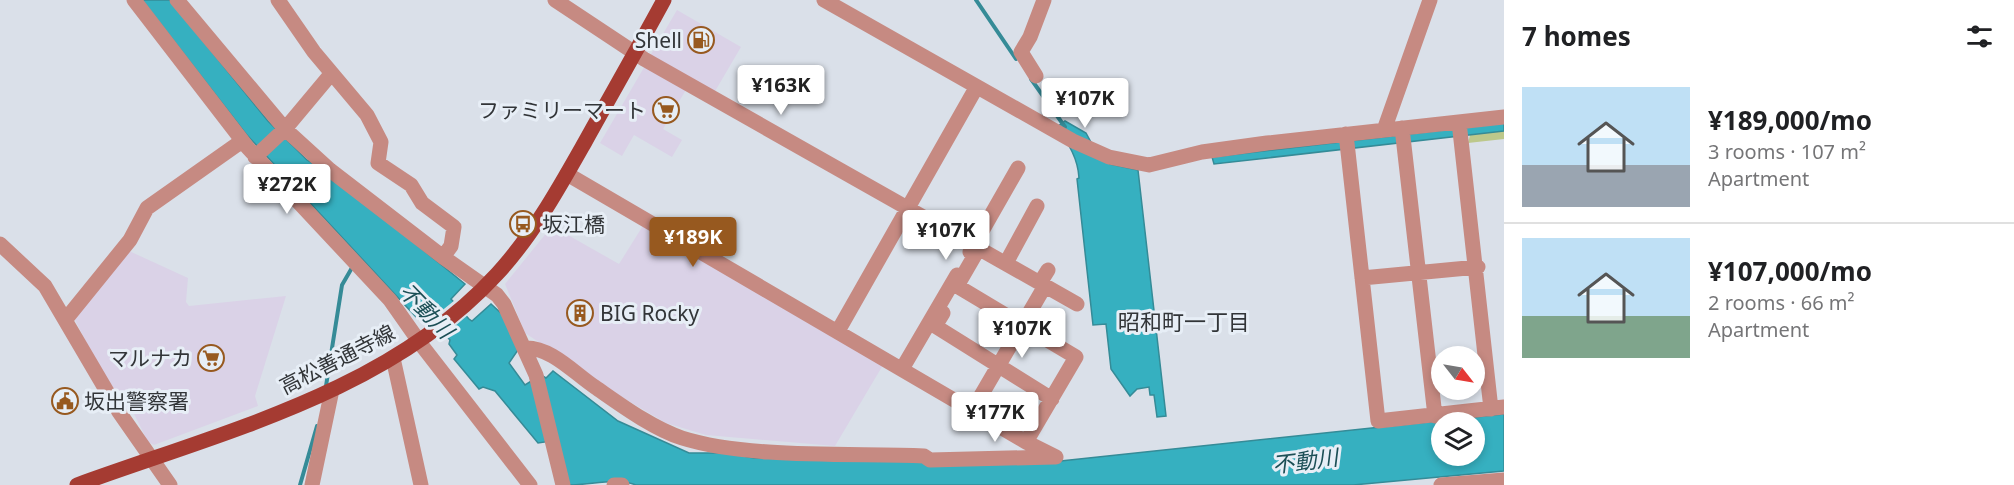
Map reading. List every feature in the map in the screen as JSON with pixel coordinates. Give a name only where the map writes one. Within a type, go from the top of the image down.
[{"type":"main road","name":"高松善通寺線","points":[[77,485],[327,393],[393,358],[461,307],[485,287],[533,229],[567,174],[664,0]]},
{"type":"street","points":[[134,0],[251,150],[390,300],[530,485]]},
{"type":"street","points":[[177,0],[283,131],[504,304],[536,375],[562,485]]},
{"type":"street","points":[[278,0],[331,74],[367,115],[380,138],[378,163],[411,185],[422,203],[454,227],[451,246],[443,256]]},
{"type":"street","points":[[555,0],[635,52],[1005,263],[1046,277],[1077,304]]},
{"type":"street","points":[[824,0],[1063,136],[1092,151],[1134,164],[1149,165],[1202,152],[1347,141],[1384,130],[1403,135],[1460,128],[1504,117]]},
{"type":"street","points":[[1036,76],[1021,52],[1030,37],[1044,0]]},
{"type":"street","points":[[1384,130],[1430,0]]},
{"type":"street","points":[[66,319],[130,240],[147,208],[283,131],[331,74]]},
{"type":"street","points":[[838,332],[976,87]]},
{"type":"street","points":[[1460,128],[1498,408],[1466,412]]},
{"type":"street","points":[[1403,135],[1435,412]]},
{"type":"street","points":[[1347,141],[1378,421],[1431,416]]},
{"type":"street","points":[[1018,168],[935,326],[1052,399]]},
{"type":"street","points":[[525,348],[535,347],[559,360],[595,387],[659,428],[681,437],[709,444],[768,450],[924,456],[930,460],[1056,457],[972,411],[567,174]]},
{"type":"street","points":[[1005,263],[1037,206]]},
{"type":"street","points":[[0,244],[45,286],[119,412],[170,485]]},
{"type":"street","points":[[902,369],[977,246]]},
{"type":"street","points":[[1362,278],[1478,267]]},
{"type":"street","points":[[972,411],[1042,291],[1046,277]]},
{"type":"street","points":[[957,286],[1076,357],[1026,442]]},
{"type":"street","points":[[393,358],[421,485]]},
{"type":"street","points":[[312,485],[327,393]]},
{"type":"street","points":[[1441,485],[1504,480]]},
{"type":"street","points":[[614,485],[622,485]]},
{"type":"shaded area","points":[[677,10],[741,47],[714,93],[650,56]]},
{"type":"shaded area","points":[[646,64],[687,88],[663,129],[682,140],[672,157],[634,135],[622,156],[600,143]]},
{"type":"shaded area","points":[[644,224],[883,365],[835,446],[706,435],[666,423],[620,396],[525,333],[505,284],[552,226],[619,264]]},
{"type":"shaded area","points":[[127,250],[188,278],[186,302],[189,306],[286,296],[255,396],[258,406],[154,445],[148,442],[134,414],[126,409],[89,348],[75,320]]},
{"type":"green space","points":[[1504,131],[1504,139],[1468,143],[1470,135]]},
{"type":"water","name":"不動川","points":[[142,0],[170,0],[268,121],[307,160],[326,171],[465,284],[451,299],[469,319],[472,321],[491,304],[503,315],[518,350],[509,363],[525,385],[541,375],[546,378],[553,371],[618,421],[689,453],[727,453],[754,458],[1051,462],[1431,422],[1431,466],[1485,466],[1485,416],[1504,414],[1504,471],[1353,485],[636,485],[612,481],[569,485],[558,440],[538,443],[495,391],[483,387],[479,389],[454,359],[457,355],[449,344],[450,340],[427,316],[416,317],[246,134]]},
{"type":"water","points":[[1065,121],[1086,133],[1092,144],[1110,164],[1138,170],[1166,416],[1157,417],[1154,395],[1150,395],[1149,387],[1137,389],[1130,396],[1111,369],[1106,324],[1093,325],[1077,164],[1057,127]]},
{"type":"water","points":[[1504,123],[1504,131],[1214,164],[1212,157]]},
{"type":"pier","points":[[455,300],[468,315],[442,337],[429,321]]},
{"type":"waterway","points":[[976,0],[1016,59]]},
{"type":"waterway","points":[[1031,79],[1065,127]]},
{"type":"waterway","points":[[326,386],[342,285],[353,266]]},
{"type":"waterway","points":[[300,485],[317,426]]},
{"type":"place","name":"Shell","points":[[701,40]]},
{"type":"place","name":"ファミリーマート","points":[[666,110]]},
{"type":"place","name":"坂江橋","points":[[523,224]]},
{"type":"place","name":"BIG Rocky","points":[[580,313]]},
{"type":"place","name":"マルナカ","points":[[211,358]]},
{"type":"place","name":"坂出警察署","points":[[65,401]]},
{"type":"district","name":"昭和町一丁目","points":[[1184,321]]}]
